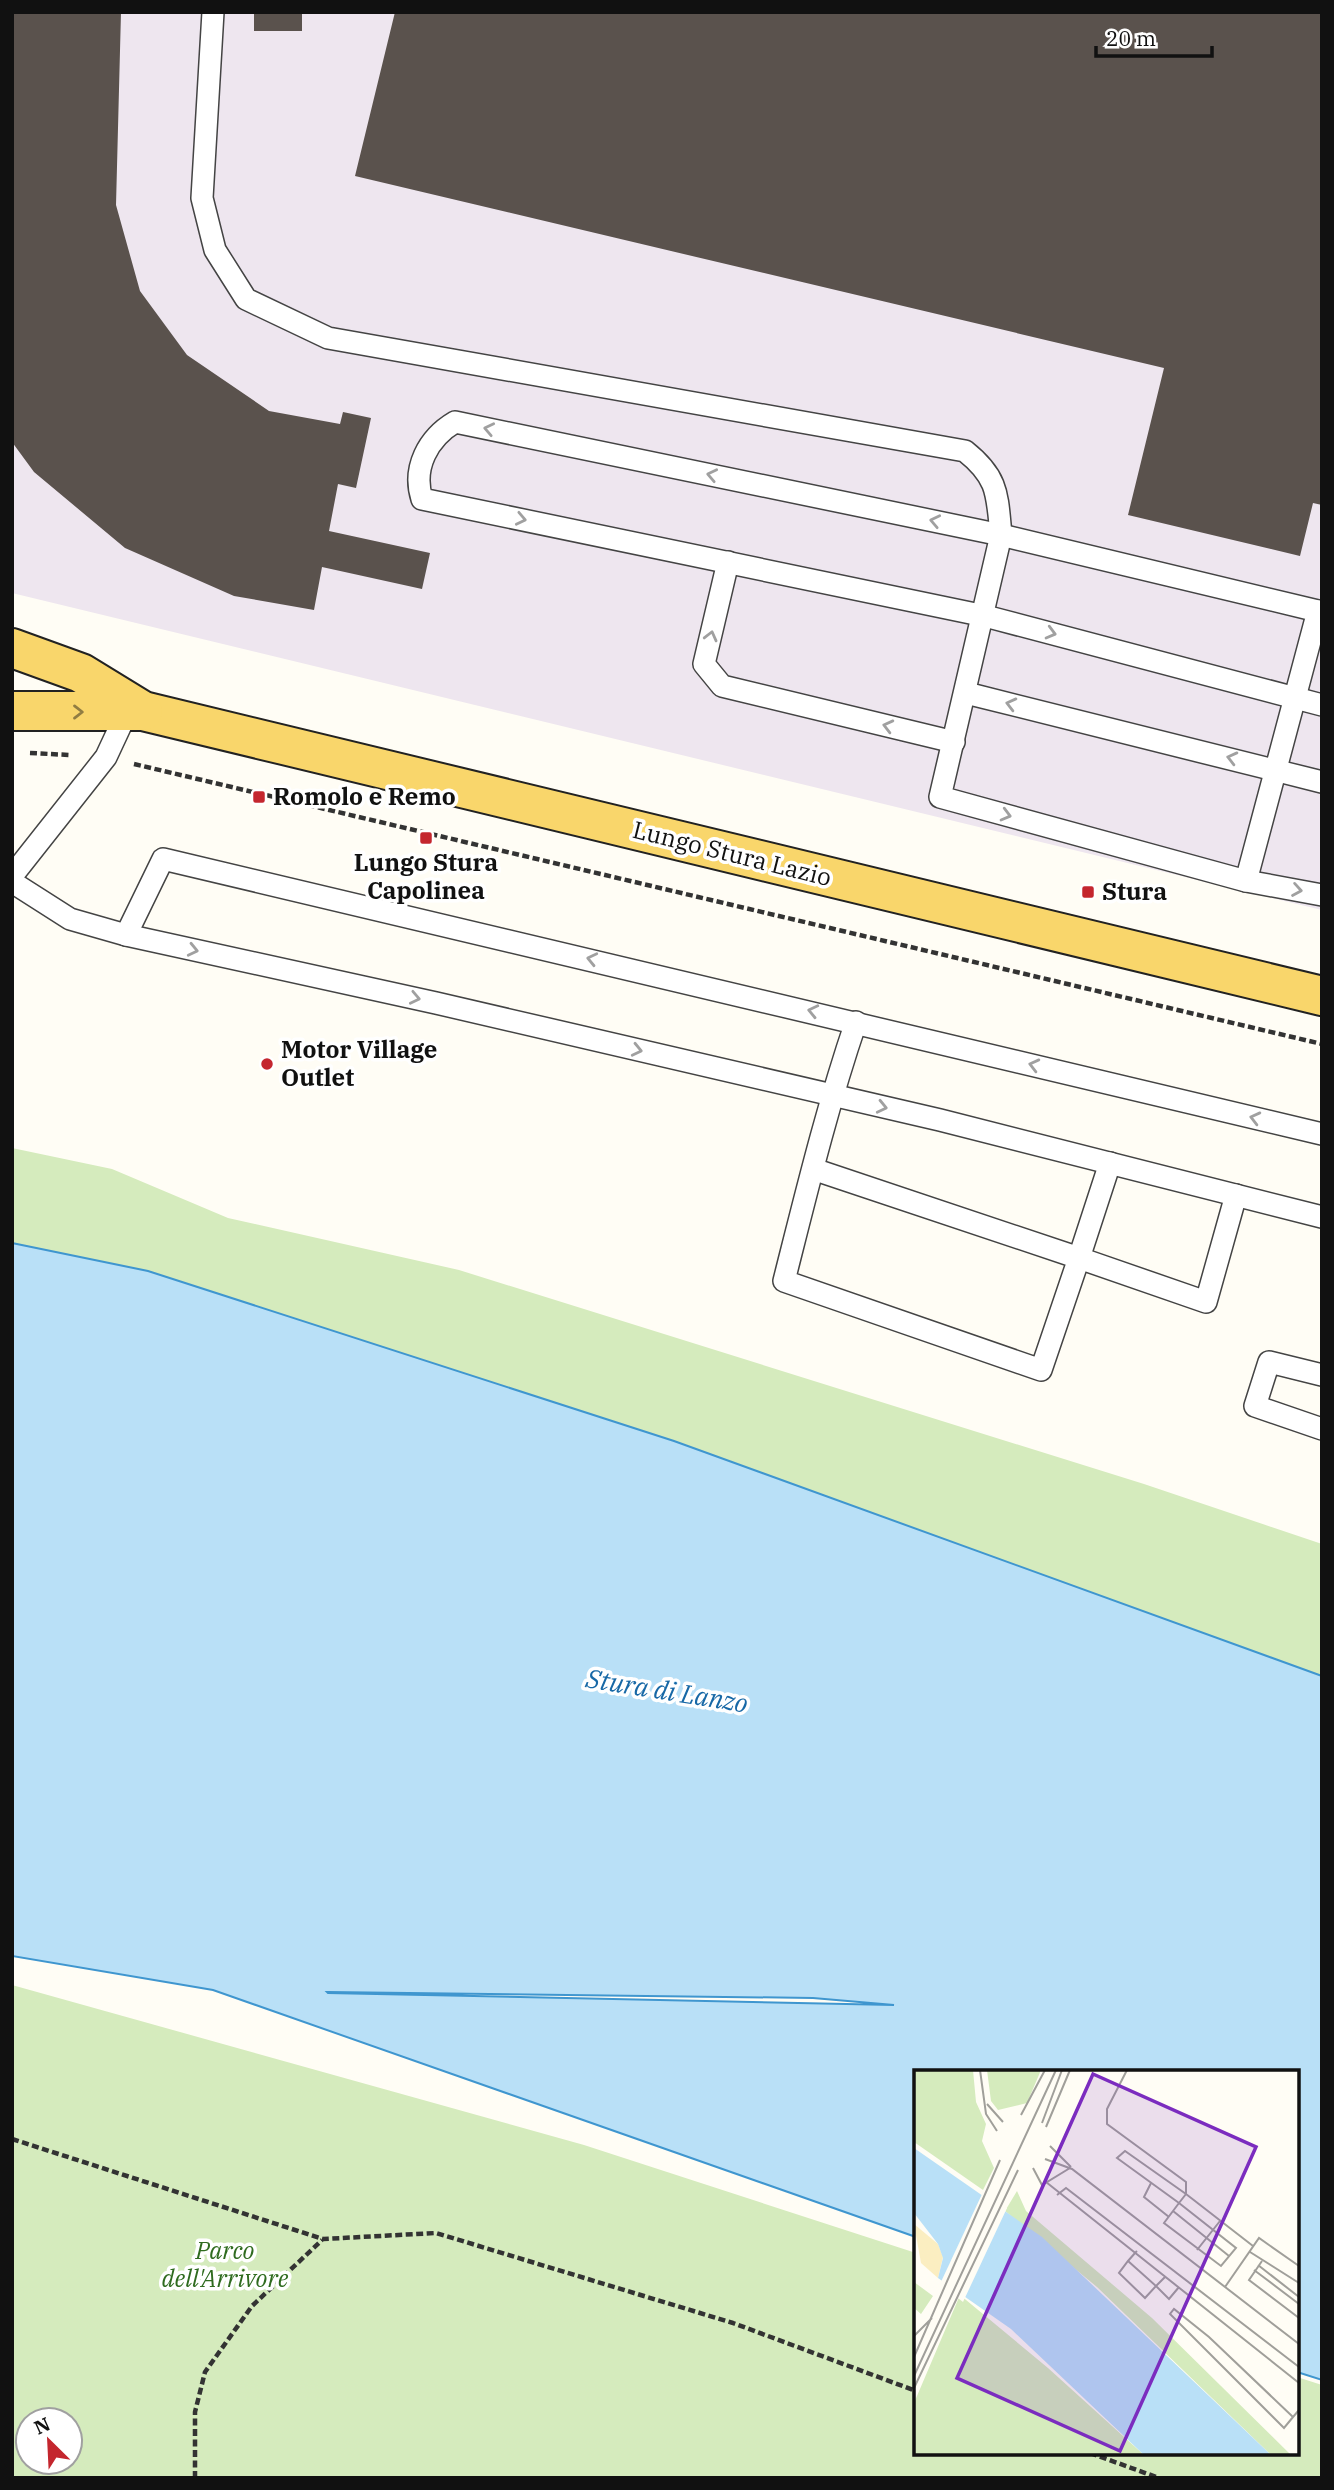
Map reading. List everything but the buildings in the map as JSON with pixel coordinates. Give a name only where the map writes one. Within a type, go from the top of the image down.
[{"type":"main road","name":"Lungo Stura Lazio","points":[[12,648],[81,673],[135,711]]},
{"type":"main road","name":"Lungo Stura Lazio","points":[[12,711],[135,711],[1322,996]]},
{"type":"lane","points":[[213,12],[202,198],[215,250],[246,299],[328,338],[965,451],[986,468],[996,493],[1001,535],[985,616],[940,797],[1246,881],[1322,895]]},
{"type":"lane","points":[[1246,881],[1274,768],[1295,698],[1320,612],[1001,535],[455,422],[439,432],[425,456],[417,481],[422,499],[985,616],[1295,698],[1322,705]]},
{"type":"lane","points":[[728,562],[704,664],[722,686],[954,742]]},
{"type":"lane","points":[[966,693],[1322,782]]},
{"type":"lane","points":[[12,876],[106,757],[135,711]]},
{"type":"lane","points":[[126,935],[163,859],[1322,1134]]},
{"type":"lane","points":[[12,882],[69,919],[126,935],[436,1003],[832,1095],[1322,1217]]},
{"type":"lane","points":[[856,1022],[832,1095],[784,1282],[1041,1370],[1110,1163]]},
{"type":"lane","points":[[813,1169],[1206,1302],[1237,1195]]},
{"type":"lane","points":[[1322,1375],[1269,1362],[1255,1406],[1322,1429]]},
{"type":"path","points":[[26,753],[106,757],[1322,1044]]},
{"type":"path","points":[[12,2139],[323,2239],[436,2233],[733,2323],[914,2390]]},
{"type":"path","points":[[195,2478],[195,2412],[205,2372],[252,2306],[323,2239]]},
{"type":"path","points":[[1096,2455],[1159,2478]]},
{"type":"shaded area","points":[[12,12],[1322,12],[1322,910],[12,593]]},
{"type":"green space","points":[[12,1148],[112,1169],[228,1218],[459,1270],[1144,1484],[1322,1544],[1322,1676],[674,1441],[148,1271],[12,1243]]},
{"type":"green space","name":"Parco dell'Arrivore","points":[[12,1985],[584,2145],[914,2252],[914,2455],[1299,2455],[1299,2378],[1322,2385],[1322,2478],[12,2478]]},
{"type":"water","name":"Stura di Lanzo","points":[[12,1243],[148,1271],[674,1441],[1322,1676],[1322,2380],[1299,2373],[1299,2070],[914,2070],[914,2236],[213,1990],[12,1956]],"holes":[[[327,1992],[813,1998],[894,2005],[328,1993]]]},
{"type":"place","name":"Romolo e Remo","points":[[259,797]]},
{"type":"place","name":"Lungo Stura Capolinea","points":[[426,838]]},
{"type":"place","name":"Stura","points":[[1088,892]]},
{"type":"place","name":"Motor Village Outlet","points":[[267,1064]]}]
